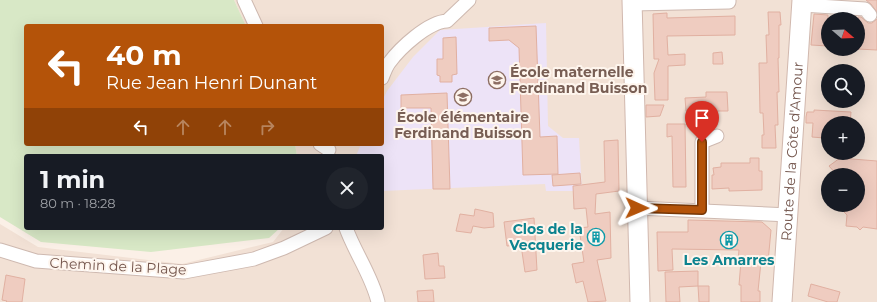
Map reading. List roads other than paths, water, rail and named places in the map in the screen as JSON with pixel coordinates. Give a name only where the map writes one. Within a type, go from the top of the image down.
[{"type":"main road","points":[[632,2],[640,302]]},
{"type":"main road","name":"Route de la Côte d'Amour","points":[[782,302],[802,3]]},
{"type":"street","points":[[244,0],[255,24]]},
{"type":"street","points":[[384,73],[388,64],[413,39],[440,21],[447,21],[470,0]]},
{"type":"street","points":[[632,2],[729,2],[729,0]]},
{"type":"street","points":[[802,3],[865,10],[870,15]]},
{"type":"street","points":[[702,210],[702,142],[717,136]]},
{"type":"street","points":[[637,208],[789,215]]},
{"type":"street","name":"Chemin de la Plage","points":[[0,250],[36,262],[184,272],[254,259],[284,248],[322,230]]},
{"type":"street","points":[[347,230],[376,292],[378,302]]},
{"type":"place","name":"École maternelle Ferdinand Buisson","points":[[497,80]]},
{"type":"place","name":"École élémentaire Ferdinand Buisson","points":[[463,97]]},
{"type":"place","name":"Clos de la Vecquerie","points":[[596,237]]},
{"type":"place","name":"Les Amarres","points":[[729,240]]}]
